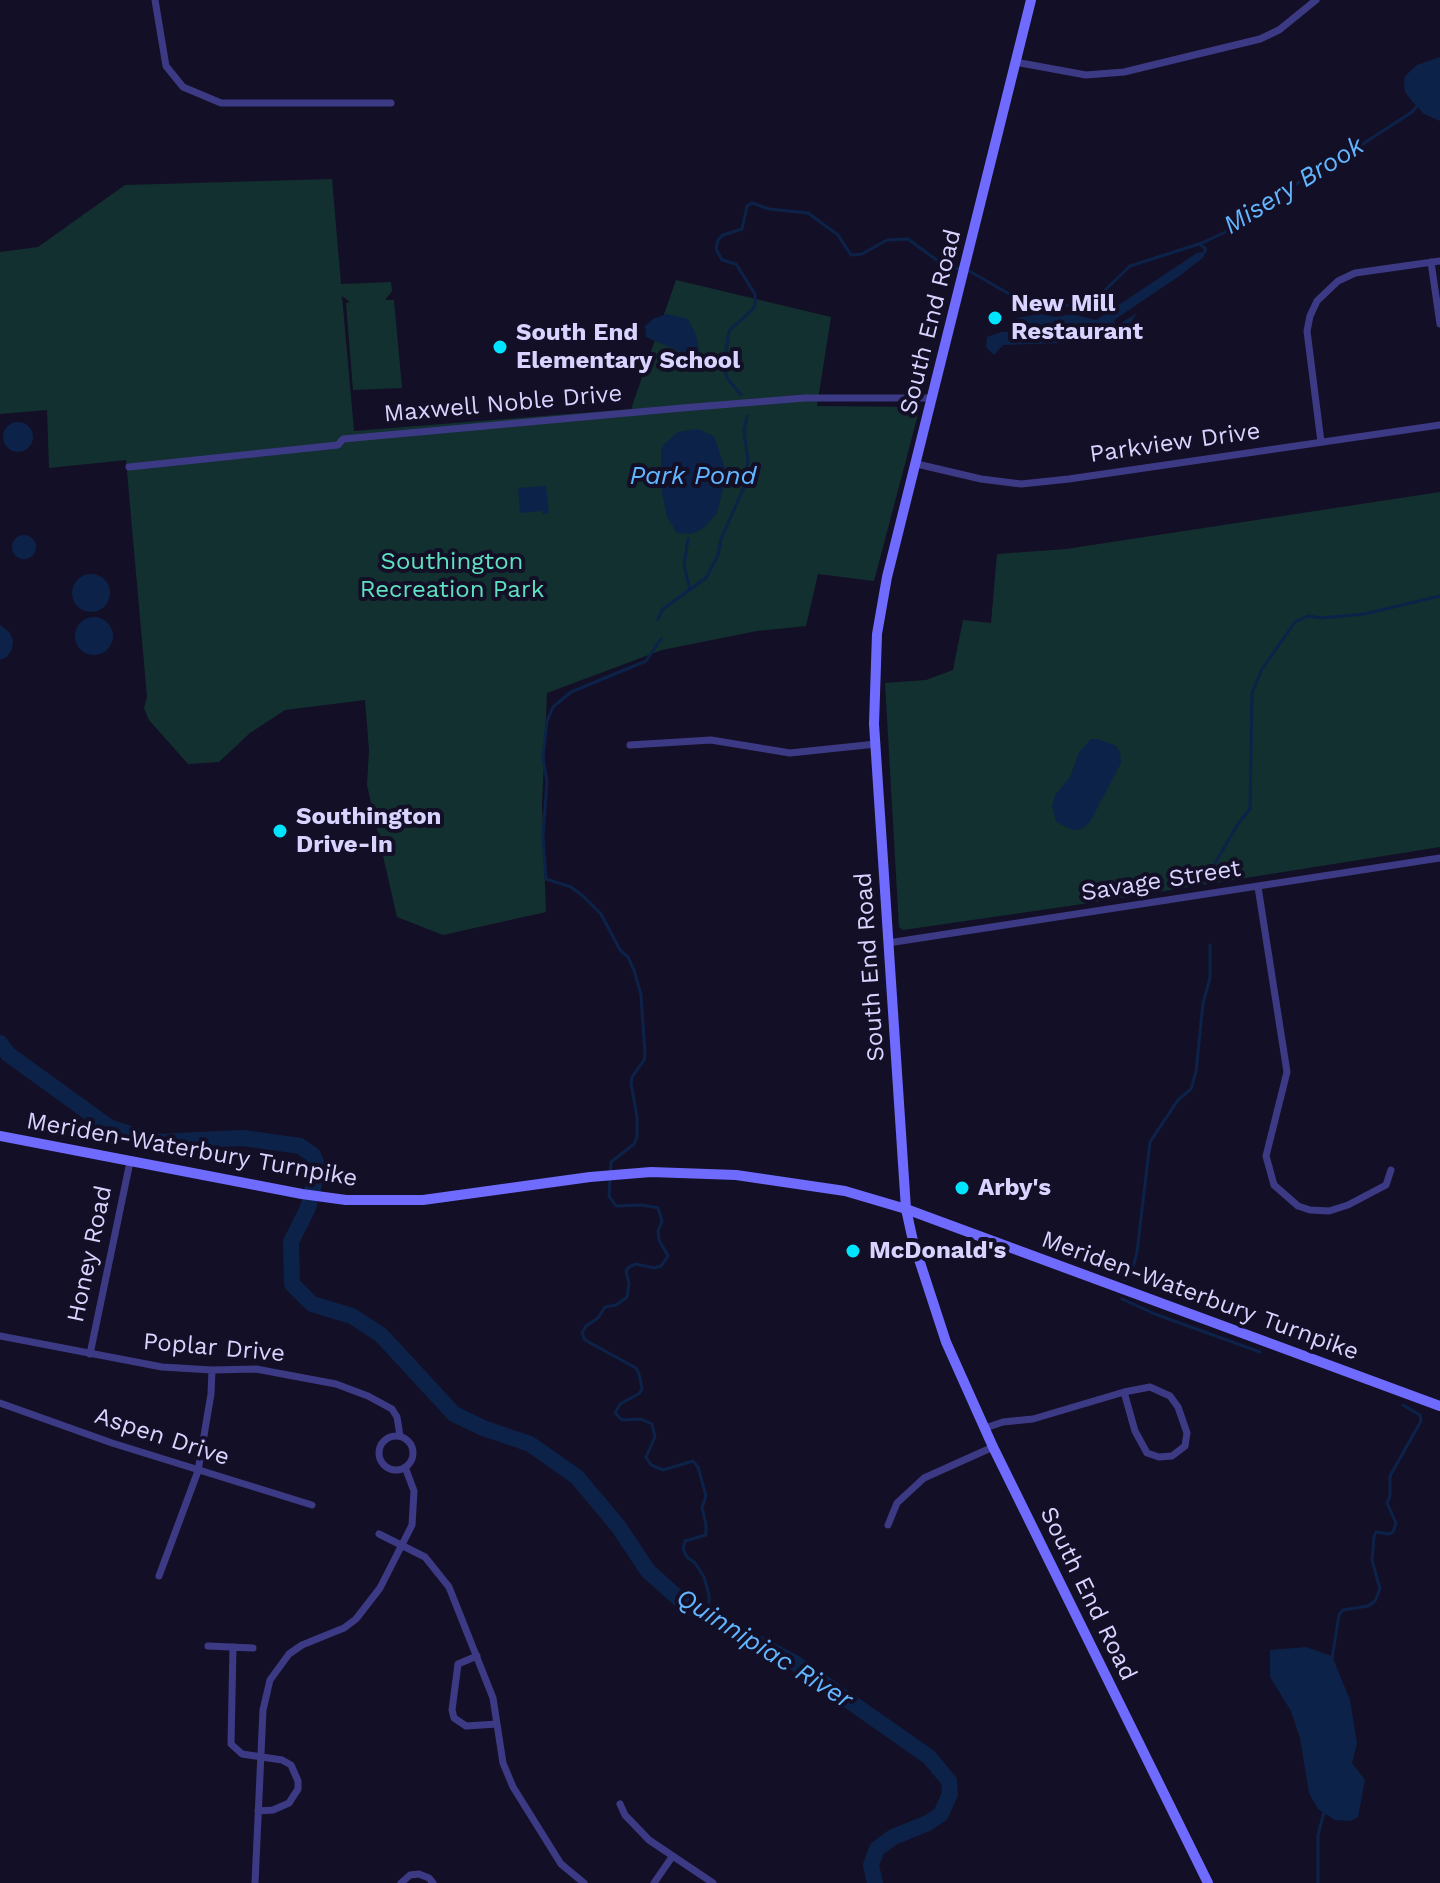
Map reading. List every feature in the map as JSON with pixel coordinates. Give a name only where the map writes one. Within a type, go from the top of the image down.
[{"type":"street","points":[[155,0],[166,66],[183,87],[221,103],[391,103]]},
{"type":"street","name":"South End Road","points":[[1031,0],[887,577],[877,634],[874,681],[876,744],[906,1209],[913,1241],[946,1342],[993,1447],[1208,1883]]},
{"type":"street","points":[[1015,62],[1086,75],[1124,72],[1260,39],[1279,30],[1316,0]]},
{"type":"street","points":[[1321,442],[1307,331],[1317,301],[1338,281],[1355,273],[1436,261],[1440,324]]},
{"type":"street","name":"Maxwell Noble Drive","points":[[129,467],[338,445],[343,439],[805,398],[932,398]]},
{"type":"street","name":"Parkview Drive","points":[[917,464],[996,482],[1021,484],[1440,425]]},
{"type":"street","points":[[630,745],[711,740],[790,753],[876,744]]},
{"type":"street","name":"Savage Street","points":[[888,943],[1440,858]]},
{"type":"street","points":[[1258,887],[1287,1072],[1266,1156],[1274,1185],[1298,1206],[1329,1211],[1386,1185],[1391,1170]]},
{"type":"street","name":"Meriden-Waterbury Turnpike","points":[[0,1136],[302,1194],[379,1202],[423,1200],[603,1175],[696,1172],[761,1177],[845,1191],[906,1209],[1440,1406]]},
{"type":"street","name":"Honey Road","points":[[90,1354],[130,1162]]},
{"type":"street","name":"Poplar Drive","points":[[0,1336],[162,1367],[277,1371],[336,1384],[392,1409],[397,1417],[400,1436]]},
{"type":"street","points":[[159,1576],[198,1471],[212,1370]]},
{"type":"street","points":[[985,1428],[1055,1414],[1124,1392],[1150,1387],[1170,1396],[1185,1421],[1185,1446],[1172,1456],[1159,1457],[1147,1453],[1135,1431],[1124,1392]]},
{"type":"street","name":"Aspen Drive","points":[[0,1403],[198,1471],[312,1505]]},
{"type":"street","points":[[400,1436],[412,1446],[411,1461],[405,1467],[387,1466],[380,1456],[382,1443],[387,1438],[400,1436]]},
{"type":"street","points":[[888,1525],[897,1503],[924,1478],[993,1447]]},
{"type":"street","points":[[255,1883],[266,1694],[289,1654],[302,1645],[344,1628],[356,1619],[380,1588],[412,1525],[414,1491],[405,1467]]},
{"type":"street","points":[[379,1534],[425,1557],[442,1575],[493,1698],[503,1763],[513,1787],[554,1855],[584,1883]]},
{"type":"street","points":[[208,1646],[253,1648]]},
{"type":"street","points":[[233,1647],[231,1744],[242,1754],[282,1760],[291,1765],[296,1773],[298,1789],[289,1803],[258,1811]]},
{"type":"street","points":[[477,1656],[458,1664],[452,1710],[454,1718],[466,1726],[497,1724]]},
{"type":"street","points":[[620,1804],[625,1815],[649,1840],[713,1883]]},
{"type":"street","points":[[654,1883],[672,1857]]},
{"type":"street","points":[[401,1883],[410,1875],[419,1874],[433,1883]]},
{"type":"green space","name":"Southington Recreation Park","points":[[332,179],[341,284],[391,282],[392,291],[385,300],[394,300],[402,388],[353,390],[346,303],[350,302],[342,296],[354,431],[631,409],[676,280],[831,317],[817,406],[920,407],[874,581],[818,574],[806,626],[757,631],[662,650],[547,693],[542,804],[546,912],[443,935],[397,917],[367,785],[369,750],[365,700],[285,710],[250,733],[219,762],[188,764],[149,720],[144,708],[147,697],[126,460],[49,468],[47,410],[0,414],[0,252],[38,247],[125,185]]},
{"type":"green space","points":[[1440,492],[1440,847],[1076,905],[903,930],[899,927],[885,683],[926,680],[953,670],[963,620],[991,623],[997,554],[1066,549]]},
{"type":"water","points":[[1440,57],[1440,121],[1424,114],[1411,100],[1405,92],[1404,82],[1405,76],[1417,65]]},
{"type":"water","points":[[1205,252],[1204,257],[1178,277],[1114,320],[1116,326],[1137,313],[1128,327],[1115,333],[1085,335],[1061,343],[1003,345],[994,355],[986,347],[987,337],[1001,332],[1008,332],[1008,340],[1012,340],[1017,318],[1072,314],[1096,320],[1197,253]]},
{"type":"water","points":[[667,314],[688,319],[696,335],[700,355],[695,364],[686,354],[646,337],[645,326]]},
{"type":"water","points":[[18,422],[29,426],[33,437],[29,448],[18,452],[7,448],[3,437],[7,426]]},
{"type":"water","name":"Park Pond","points":[[697,429],[714,436],[725,468],[724,485],[717,513],[705,527],[692,534],[677,533],[667,517],[662,493],[661,451],[663,445],[678,432]]},
{"type":"water","points":[[546,486],[549,513],[520,513],[518,488]]},
{"type":"water","points":[[24,535],[35,542],[36,547],[29,558],[24,559],[13,552],[12,547],[19,536]]},
{"type":"water","points":[[91,574],[104,580],[110,593],[104,606],[91,612],[78,606],[72,593],[78,580]]},
{"type":"water","points":[[94,617],[107,623],[113,636],[107,649],[94,655],[81,649],[75,636],[81,623]]},
{"type":"water","points":[[0,625],[13,640],[7,657],[0,660]]},
{"type":"water","points":[[1091,739],[1116,746],[1121,763],[1090,822],[1082,829],[1073,830],[1056,822],[1052,806],[1055,795],[1070,777],[1079,752]]},
{"type":"water","points":[[1306,1647],[1332,1656],[1350,1700],[1357,1743],[1352,1763],[1365,1780],[1358,1817],[1350,1821],[1335,1820],[1318,1809],[1309,1793],[1300,1738],[1291,1711],[1270,1677],[1270,1650]]},
{"type":"waterway","name":"Misery Brook","points":[[741,395],[727,378],[724,366],[729,331],[752,310],[755,294],[736,264],[722,260],[716,249],[723,235],[742,229],[747,206],[752,203],[769,209],[808,213],[838,235],[851,255],[862,254],[887,240],[908,239],[942,264],[971,272],[1011,295],[1061,306],[1079,304],[1102,293],[1130,266],[1202,243],[1236,227],[1302,180],[1412,112],[1419,104]]},
{"type":"waterway","points":[[1199,244],[1205,252]]},
{"type":"waterway","name":"Misery Brook","points":[[658,619],[663,609],[706,578],[718,555],[721,539],[745,485],[748,460],[744,431],[747,416]]},
{"type":"waterway","points":[[688,539],[684,565],[690,590]]},
{"type":"waterway","points":[[1199,884],[1250,809],[1252,693],[1262,669],[1295,622],[1308,616],[1321,618],[1364,614],[1440,596]]},
{"type":"waterway","name":"Misery Brook","points":[[661,639],[646,661],[571,692],[553,707],[547,721],[543,758],[547,782],[543,836],[546,879],[571,887],[601,914],[634,970],[641,995],[645,1054],[631,1083],[637,1137],[634,1144],[611,1162],[609,1196],[616,1206],[658,1208],[662,1221],[659,1240],[668,1256],[661,1266],[654,1268],[636,1264],[629,1267],[626,1271],[629,1284],[627,1297],[616,1305],[605,1307],[582,1333],[585,1340],[636,1368],[642,1388],[640,1393],[620,1404],[615,1413],[622,1420],[641,1419],[652,1424],[655,1437],[646,1457],[651,1465],[663,1470],[693,1461],[698,1467],[706,1496],[702,1508],[706,1535],[685,1541],[683,1549],[704,1577],[709,1595],[709,1616]]},
{"type":"waterway","points":[[1125,1280],[1137,1252],[1150,1142],[1178,1100],[1191,1089],[1196,1072],[1203,1003],[1210,978],[1210,945]]},
{"type":"waterway","name":"Quinnipiac River","points":[[0,1043],[8,1054],[109,1127],[155,1142],[243,1138],[300,1146],[313,1155],[318,1168],[308,1208],[291,1242],[292,1284],[312,1304],[352,1316],[381,1335],[454,1414],[530,1444],[577,1477],[618,1526],[648,1571],[685,1604],[795,1663],[929,1757],[949,1781],[950,1794],[941,1814],[928,1823],[893,1837],[877,1849],[871,1865],[875,1883]]},
{"type":"waterway","points":[[1122,1299],[1260,1352]]},
{"type":"waterway","points":[[1332,1659],[1339,1615],[1343,1610],[1368,1606],[1375,1601],[1380,1589],[1372,1560],[1374,1537],[1376,1532],[1393,1532],[1396,1523],[1387,1503],[1390,1476],[1421,1421],[1420,1415],[1403,1405]]},
{"type":"waterway","points":[[1318,1883],[1318,1835],[1324,1812]]},
{"type":"place","name":"New Mill Restaurant","points":[[995,318]]},
{"type":"place","name":"South End Elementary School","points":[[500,347]]},
{"type":"place","name":"Southington Drive-In","points":[[280,831]]},
{"type":"place","name":"Arby's","points":[[962,1188]]},
{"type":"place","name":"McDonald's","points":[[853,1251]]}]
